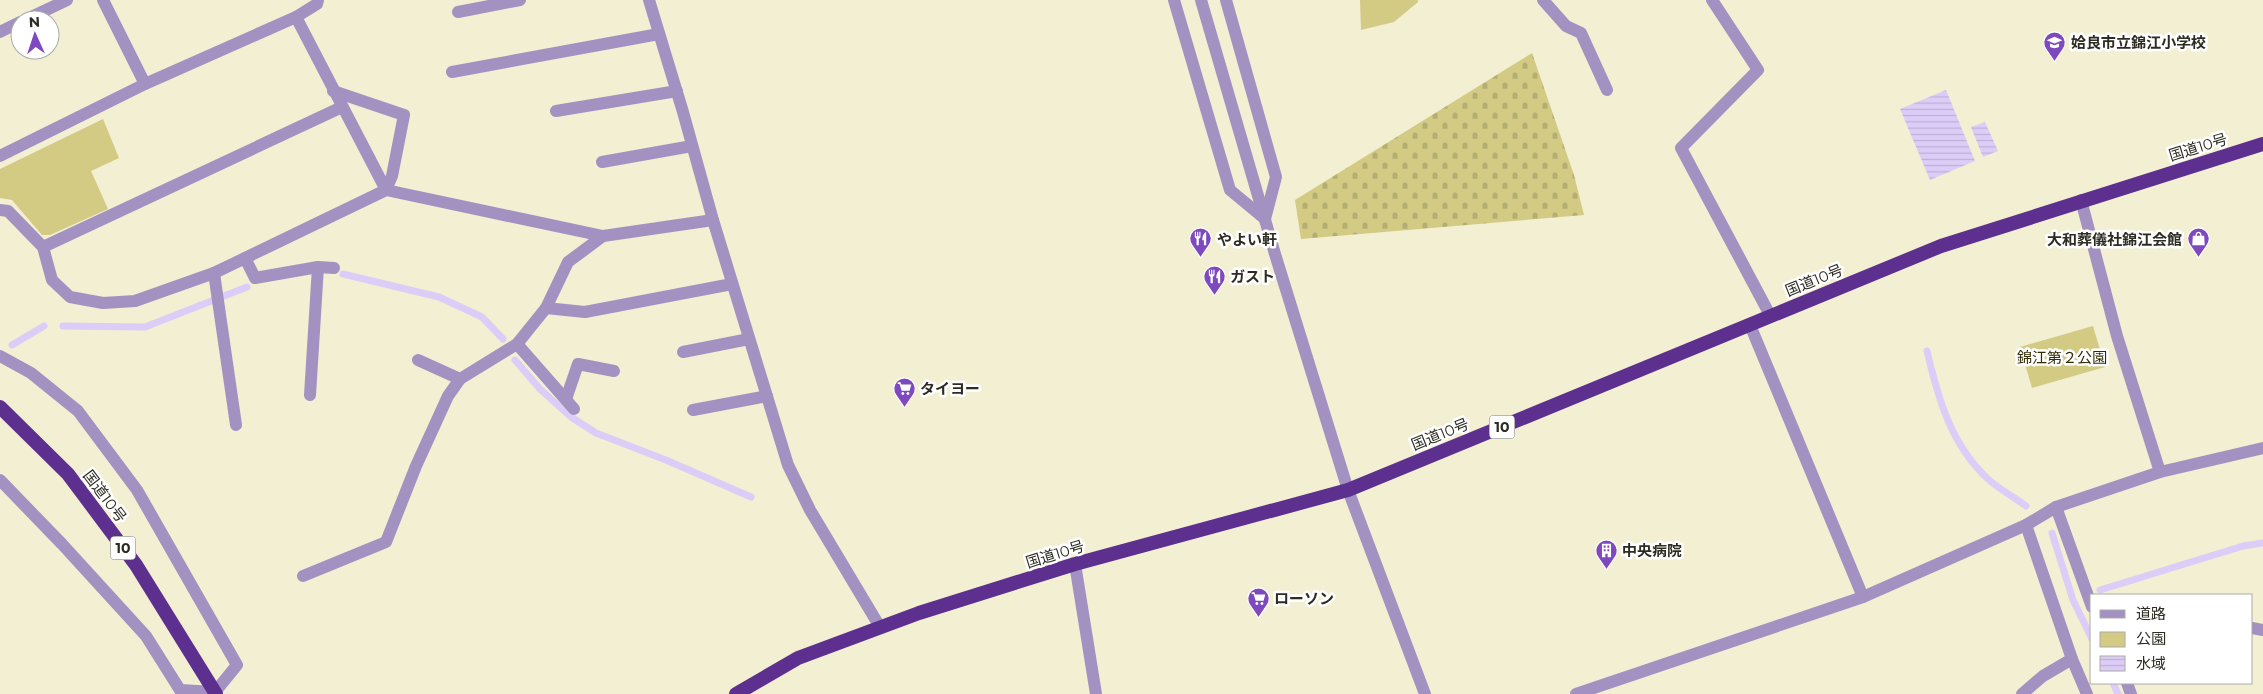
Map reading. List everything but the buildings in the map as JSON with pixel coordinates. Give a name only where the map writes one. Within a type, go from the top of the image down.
[{"type":"highway","name":"国道10号","points":[[736,694],[798,658],[880,627],[1075,564],[1348,490],[1941,246],[2080,200],[2263,144]]},
{"type":"highway","name":"国道10号","points":[[5,412],[68,474],[130,558],[214,694]]},
{"type":"street","points":[[46,10],[67,0]]},
{"type":"street","points":[[104,0],[145,84]]},
{"type":"street","points":[[0,156],[145,84],[296,17],[317,4],[318,0]]},
{"type":"street","points":[[458,12],[520,0]]},
{"type":"street","points":[[649,0],[732,284],[788,465],[810,510],[880,627]]},
{"type":"street","points":[[1174,0],[1230,190],[1265,219]]},
{"type":"street","points":[[1201,0],[1254,186],[1348,490],[1425,694]]},
{"type":"street","points":[[1226,0],[1276,176],[1265,219]]},
{"type":"street","points":[[1543,0],[1566,26],[1582,33],[1607,90]]},
{"type":"street","points":[[1712,0],[1758,70],[1681,148],[1770,315]]},
{"type":"street","points":[[296,17],[386,190]]},
{"type":"street","points":[[452,72],[659,34]]},
{"type":"street","points":[[333,91],[404,115],[392,176],[386,190]]},
{"type":"street","points":[[556,111],[677,91]]},
{"type":"street","points":[[43,247],[342,107]]},
{"type":"street","points":[[602,162],[692,146]]},
{"type":"street","points":[[0,210],[8,211],[43,247],[52,280],[70,297],[102,303],[134,301],[214,273],[386,190],[603,236],[713,220]]},
{"type":"street","points":[[2080,200],[2085,212],[2117,336],[2160,472]]},
{"type":"street","points":[[303,576],[386,542],[420,457],[448,396],[460,379],[517,344],[546,308],[568,262],[603,236]]},
{"type":"street","points":[[245,258],[255,278],[318,267],[334,268]]},
{"type":"street","points":[[310,395],[318,267]]},
{"type":"street","points":[[214,273],[221,310],[236,425]]},
{"type":"street","points":[[546,308],[585,312],[732,284]]},
{"type":"street","points":[[1750,325],[1863,597]]},
{"type":"street","points":[[683,352],[750,339]]},
{"type":"street","points":[[517,344],[570,404],[578,364],[614,371]]},
{"type":"street","points":[[0,356],[30,373],[78,411],[137,490],[237,665],[214,694],[180,690],[146,636],[62,544],[0,480]]},
{"type":"street","points":[[418,360],[460,379]]},
{"type":"street","points":[[693,410],[767,396]]},
{"type":"street","points":[[1576,694],[1863,597],[2026,525],[2056,507],[2160,472],[2263,448]]},
{"type":"street","points":[[2056,507],[2090,601]]},
{"type":"street","points":[[2026,525],[2072,659],[2087,694]]},
{"type":"street","points":[[1075,564],[1096,694]]},
{"type":"street","points":[[2022,694],[2043,676],[2072,659]]},
{"type":"green space","points":[[1360,0],[1418,0],[1418,2],[1394,22],[1361,30]]},
{"type":"green space","points":[[1532,53],[1574,175],[1584,215],[1301,239],[1295,200]]},
{"type":"green space","points":[[103,119],[119,158],[91,171],[108,209],[50,235],[42,235],[12,200],[0,198],[0,169]]},
{"type":"green space","name":"錦江第２公園","points":[[2093,326],[2105,367],[2032,388],[2020,347]]},
{"type":"water","points":[[1946,90],[1975,161],[1930,180],[1900,109]]},
{"type":"water","points":[[1985,122],[1998,151],[1983,157],[1971,127]]},
{"type":"waterway","points":[[343,274],[439,297],[482,317],[503,339]]},
{"type":"waterway","points":[[63,326],[145,327],[247,287]]},
{"type":"waterway","points":[[12,345],[44,326]]},
{"type":"waterway","points":[[1927,351],[1941,403],[1955,436],[1964,451],[1988,479],[2026,506]]},
{"type":"waterway","points":[[515,360],[540,389],[571,417],[596,433],[666,460],[751,497]]},
{"type":"waterway","points":[[2052,533],[2073,600],[2090,635]]},
{"type":"waterway","points":[[2100,590],[2243,546],[2263,543]]},
{"type":"waterway","points":[[2113,684],[2118,694]]},
{"type":"place","name":"姶良市立錦江小学校","points":[[2055,61]]},
{"type":"place","name":"やよい軒","points":[[1201,258]]},
{"type":"place","name":"大和葬儀社錦江会館","points":[[2198,258]]},
{"type":"place","name":"ガスト","points":[[1214,295]]},
{"type":"place","name":"タイヨー","points":[[904,407]]},
{"type":"place","name":"中央病院","points":[[1606,569]]},
{"type":"place","name":"ローソン","points":[[1258,617]]}]
